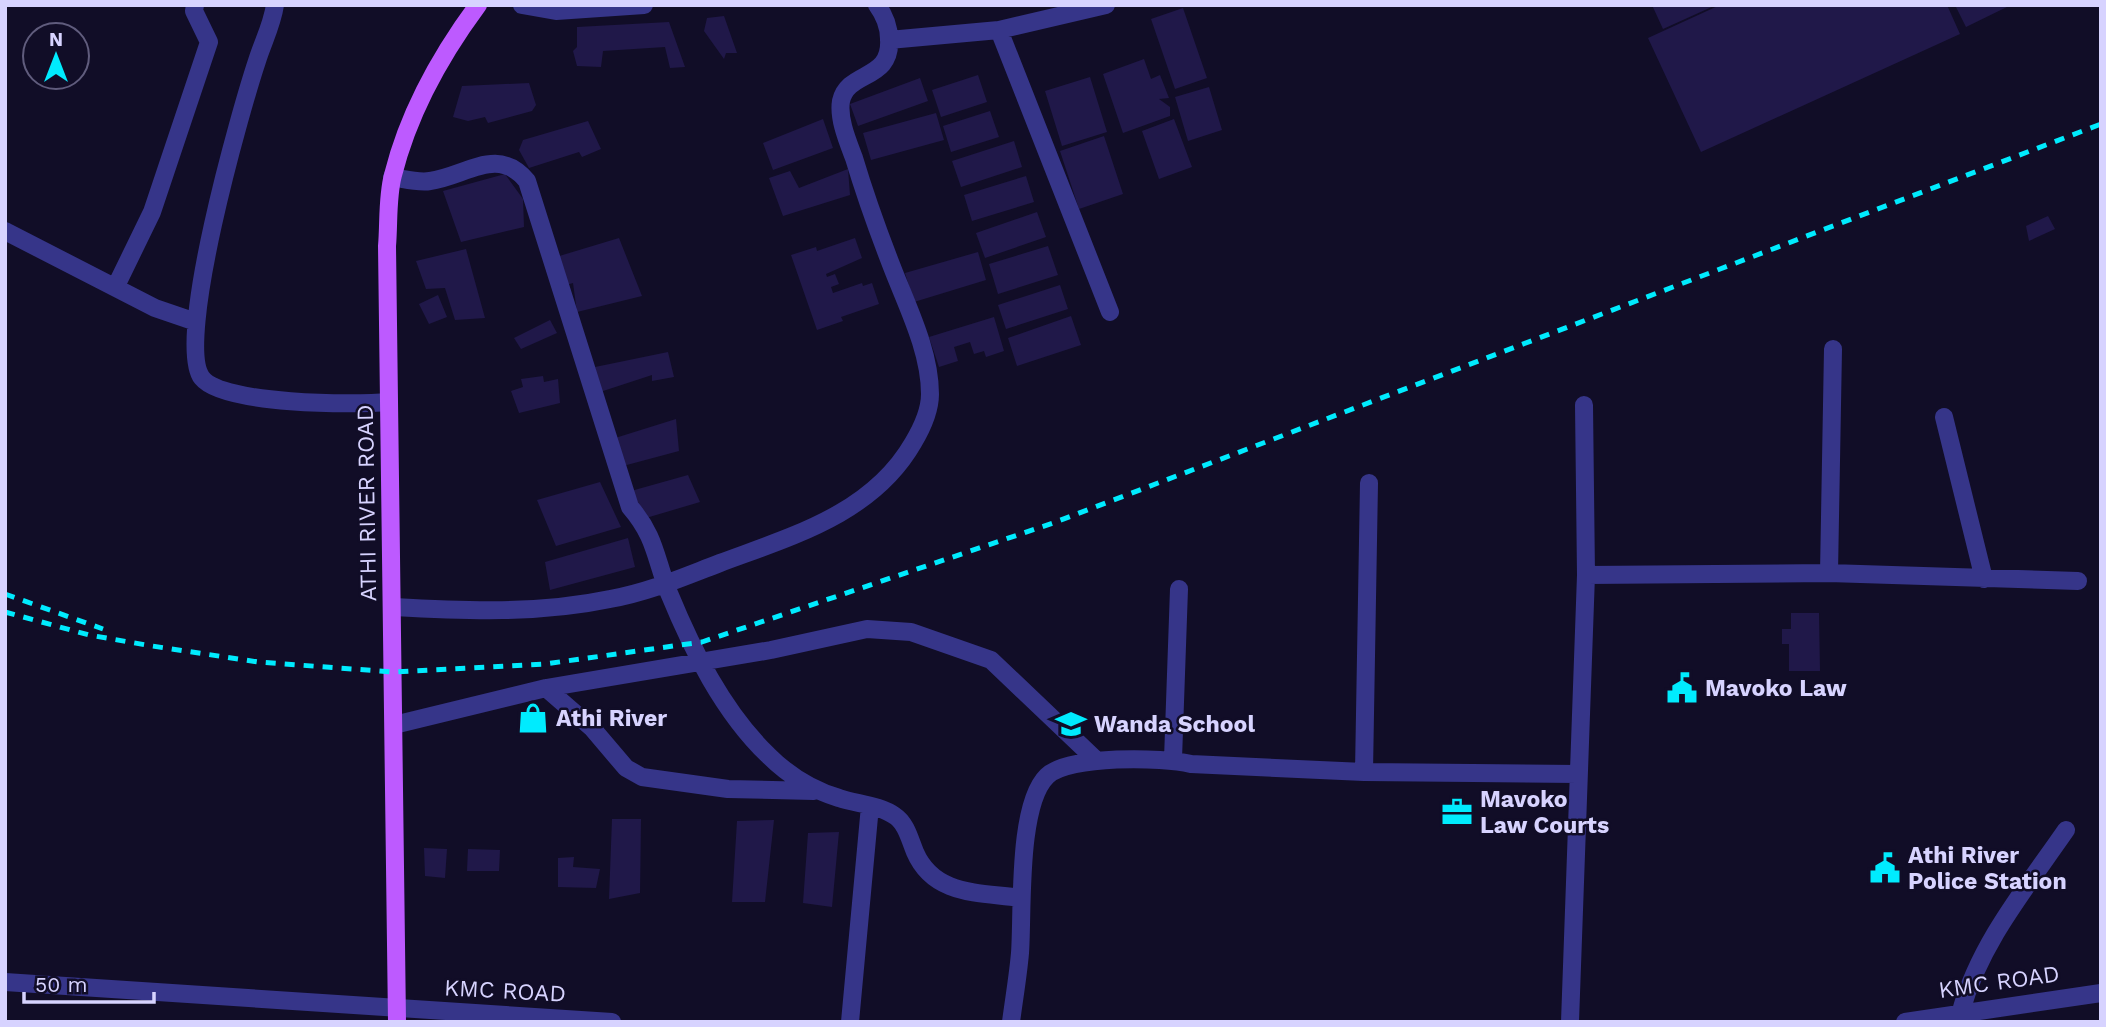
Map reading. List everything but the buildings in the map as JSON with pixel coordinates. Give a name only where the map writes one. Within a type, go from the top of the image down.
[{"type":"main road","name":"ATHI RIVER ROAD","points":[[397,1015],[394,607],[387,246],[392,177],[409,125],[449,50],[478,5]]},
{"type":"street","points":[[116,286],[152,212],[209,42],[194,11],[195,5]]},
{"type":"street","points":[[275,5],[246,98],[204,264],[196,322],[197,367],[202,378],[212,387],[226,392],[341,406],[390,402]]},
{"type":"street","points":[[522,5],[556,11],[644,5]]},
{"type":"street","points":[[394,607],[488,611],[526,609],[608,600],[666,585],[783,539],[851,507],[895,469],[922,427],[930,395],[928,371],[913,320],[871,214],[845,130],[841,104],[851,84],[878,69],[886,60],[890,40],[887,25],[877,5]]},
{"type":"street","points":[[890,40],[999,30],[1107,5]]},
{"type":"street","points":[[999,30],[1110,312]]},
{"type":"street","points":[[392,177],[434,181],[494,163],[517,169],[527,181],[630,507],[651,536],[666,585],[702,663],[726,702],[767,754],[817,791]]},
{"type":"street","points":[[5,231],[155,308],[196,322]]},
{"type":"street","points":[[1829,573],[1833,349]]},
{"type":"street","points":[[1570,1022],[1586,575],[1584,405]]},
{"type":"street","points":[[1944,417],[1983,579]]},
{"type":"street","points":[[1364,772],[1369,483]]},
{"type":"street","points":[[1586,575],[1829,573],[2078,581]]},
{"type":"street","points":[[1174,759],[1179,589]]},
{"type":"street","points":[[394,725],[546,688],[702,663],[867,629],[911,632],[991,660],[1095,759]]},
{"type":"street","points":[[546,688],[592,728],[626,768],[642,777],[668,783],[728,789],[817,791],[870,806],[896,816],[907,831],[922,866],[936,882],[957,889],[1020,898]]},
{"type":"street","points":[[1012,1022],[1020,952],[1020,898],[1030,818],[1046,777],[1063,766],[1095,759],[1174,759],[1191,764],[1364,772],[1578,774]]},
{"type":"street","points":[[850,1022],[870,806]]},
{"type":"street","points":[[1961,1011],[1970,979],[1984,951],[2066,830]]},
{"type":"street","name":"KMC ROAD","points":[[5,982],[397,1015],[612,1022]]},
{"type":"street","name":"KMC ROAD","points":[[1905,1022],[1961,1011],[2101,993]]},
{"type":"railway","points":[[5,612],[89,635],[152,646],[258,662],[393,672],[545,664],[702,642],[1053,523],[2101,124]]},
{"type":"railway","points":[[5,594],[103,629]]},
{"type":"place","name":"Mavoko Law","points":[[1682,688]]},
{"type":"place","name":"Athi River","points":[[533,718]]},
{"type":"place","name":"Wanda School","points":[[1071,724]]},
{"type":"place","name":"Mavoko Law Courts","points":[[1457,812]]},
{"type":"place","name":"Athi River Police Station","points":[[1885,868]]}]
